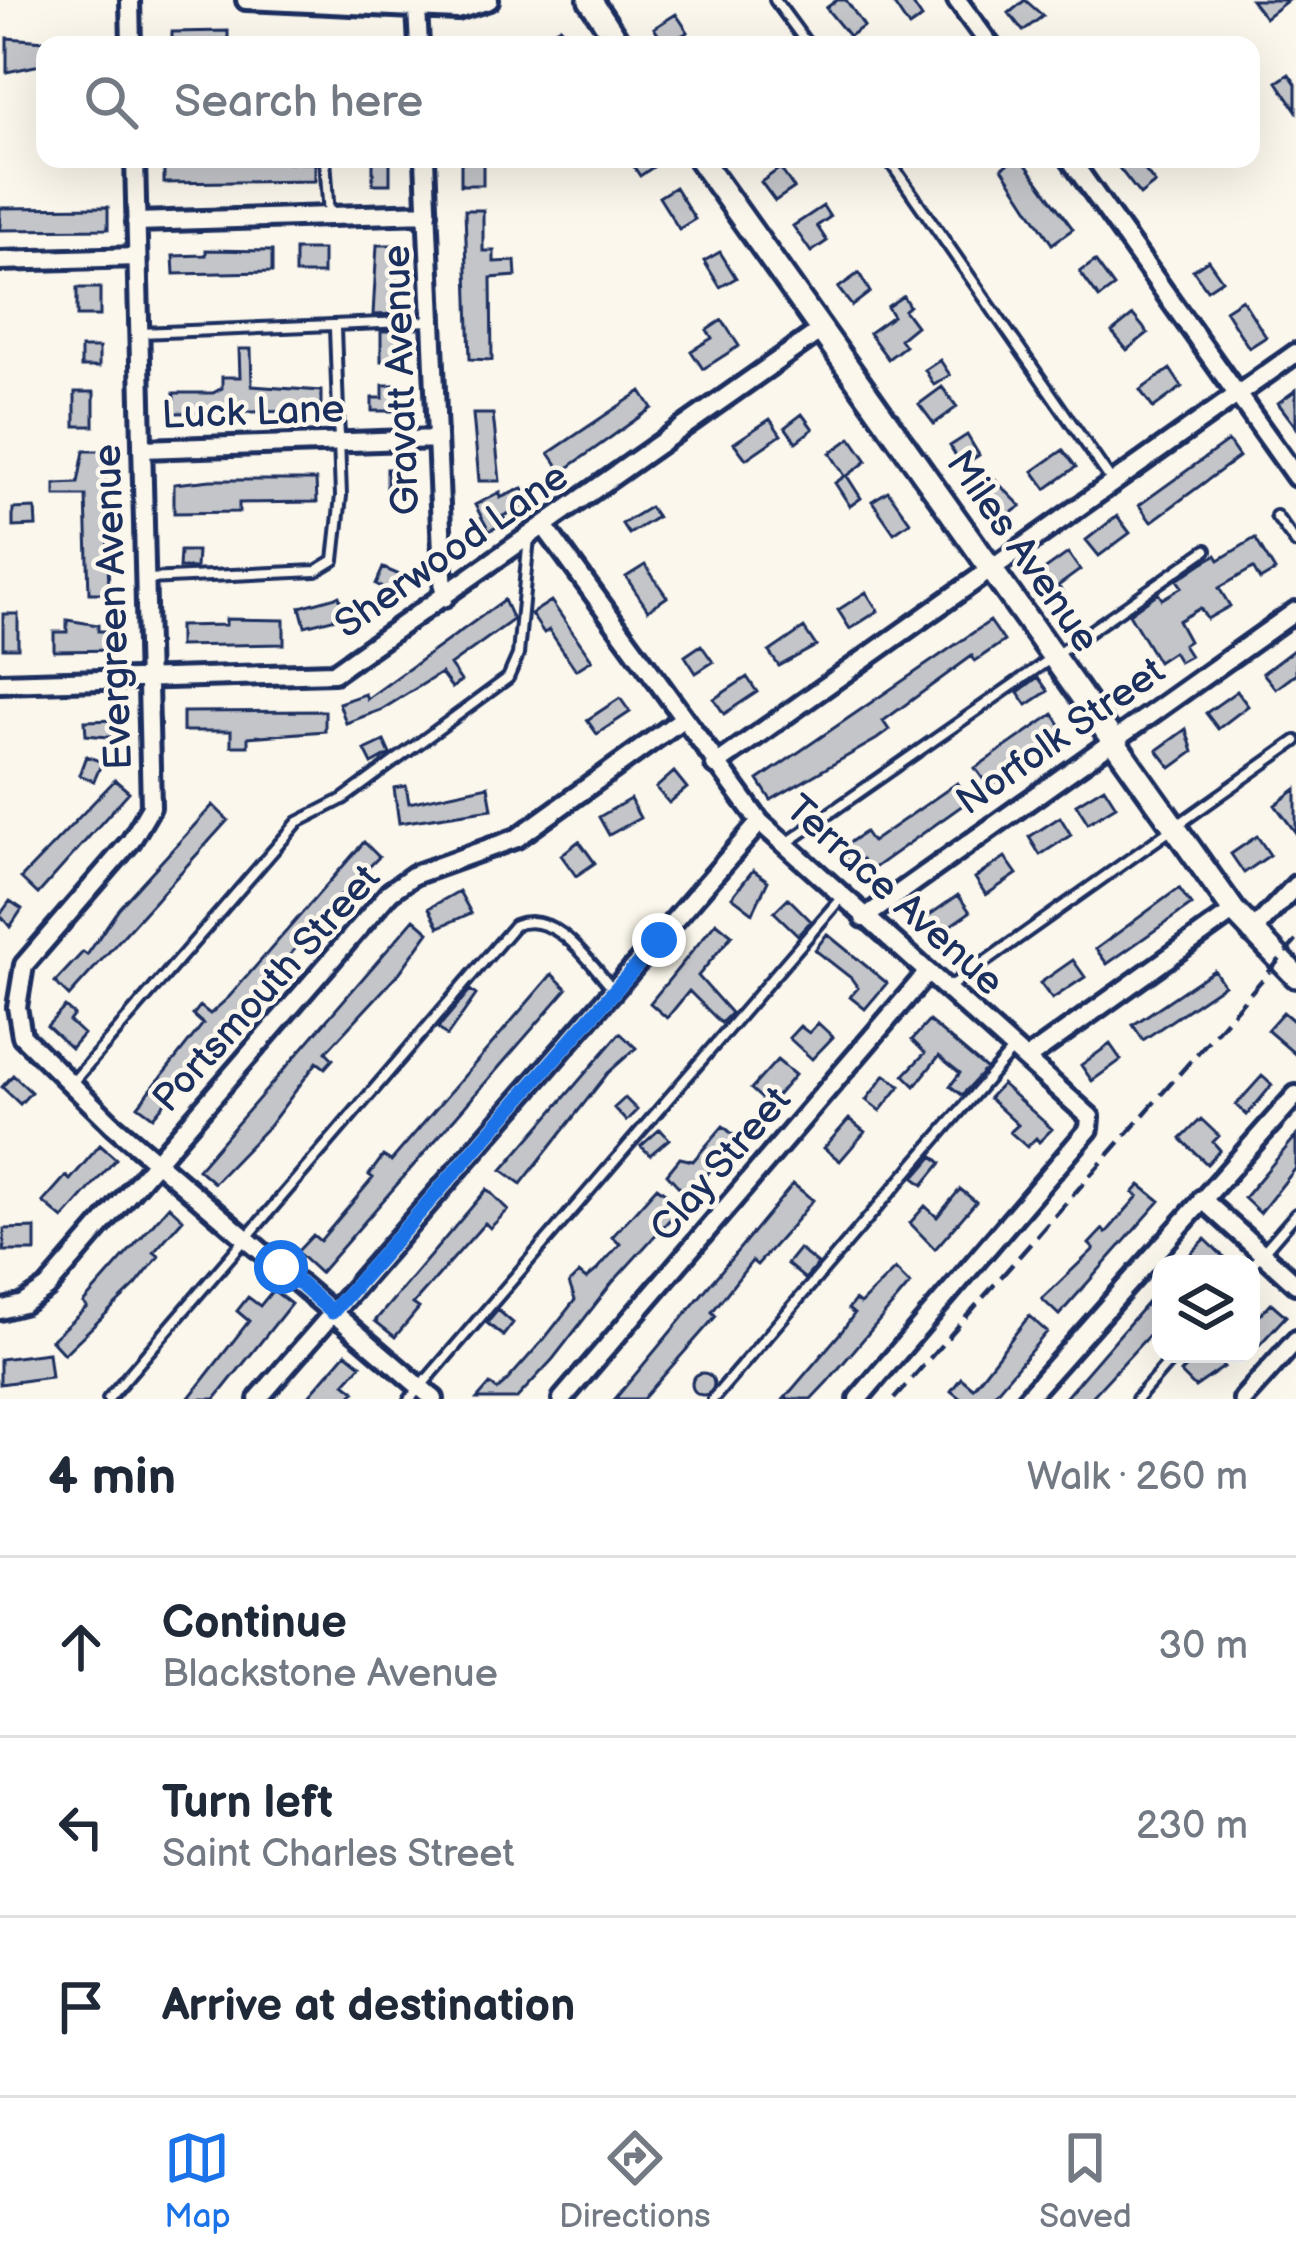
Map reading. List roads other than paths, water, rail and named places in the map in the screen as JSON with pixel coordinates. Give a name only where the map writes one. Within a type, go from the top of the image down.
[{"type":"street","points":[[130,0],[131,36]]},
{"type":"street","points":[[246,0],[457,10],[489,0]]},
{"type":"street","points":[[590,0],[614,36]]},
{"type":"street","points":[[957,0],[983,36]]},
{"type":"street","points":[[417,9],[418,36]]},
{"type":"street","name":"Evergreen Avenue","points":[[9,1008],[24,965],[146,820],[153,793],[134,168]]},
{"type":"street","name":"Gravatt Avenue","points":[[426,168],[444,598]]},
{"type":"street","name":"Miles Avenue","points":[[706,168],[1172,827],[1251,933],[1296,976]]},
{"type":"street","points":[[1076,168],[1296,477]]},
{"type":"street","points":[[136,222],[428,213]]},
{"type":"street","points":[[0,261],[137,257]]},
{"type":"street","name":"Sherwood Lane","points":[[0,683],[334,673],[821,330]]},
{"type":"street","points":[[715,765],[1296,352]]},
{"type":"street","name":"Luck Lane","points":[[142,449],[437,439]]},
{"type":"street","name":"Terrace Avenue","points":[[537,531],[760,822],[1074,1099],[1092,1123],[858,1399]]},
{"type":"street","name":"Norfolk Street","points":[[864,918],[1296,611]]},
{"type":"street","name":"Portsmouth Street","points":[[0,1310],[23,1304],[47,1288],[390,892],[414,875],[517,838],[681,721]]},
{"type":"street","points":[[258,1399],[760,822]]},
{"type":"street","points":[[1251,933],[1296,885]]},
{"type":"street","points":[[1022,1053],[1234,911]]},
{"type":"street","name":"Clay Street","points":[[562,1399],[928,973]]},
{"type":"street","points":[[9,1008],[29,1048],[422,1395]]},
{"type":"street","points":[[1026,1399],[1296,1095]]},
{"type":"street","points":[[1202,1199],[1252,1255]]},
{"type":"street","points":[[1260,1262],[1296,1285]]},
{"type":"street","points":[[1243,1399],[1296,1340]]},
{"type":"lane","points":[[775,0],[801,36]]},
{"type":"lane","points":[[325,168],[328,216]]},
{"type":"lane","points":[[894,168],[1113,483]]},
{"type":"lane","points":[[138,333],[335,328],[433,320]]},
{"type":"lane","points":[[147,579],[269,575],[327,567],[338,549],[335,328]]},
{"type":"lane","points":[[1276,516],[1296,543]]},
{"type":"lane","points":[[70,1085],[298,822],[343,799],[508,678],[518,655],[537,531]]},
{"type":"lane","points":[[782,845],[1206,550]]},
{"type":"lane","points":[[947,989],[1296,741]]},
{"type":"lane","points":[[422,1395],[841,898]]},
{"type":"lane","points":[[108,1399],[515,925],[534,920],[563,936],[613,989]]},
{"type":"lane","points":[[713,1399],[1022,1053]]},
{"type":"lane","points":[[1260,1255],[1296,1214]]},
{"type":"lane","points":[[1137,1399],[1168,1363]]},
{"type":"railway","points":[[894,1399],[1296,941]]}]
